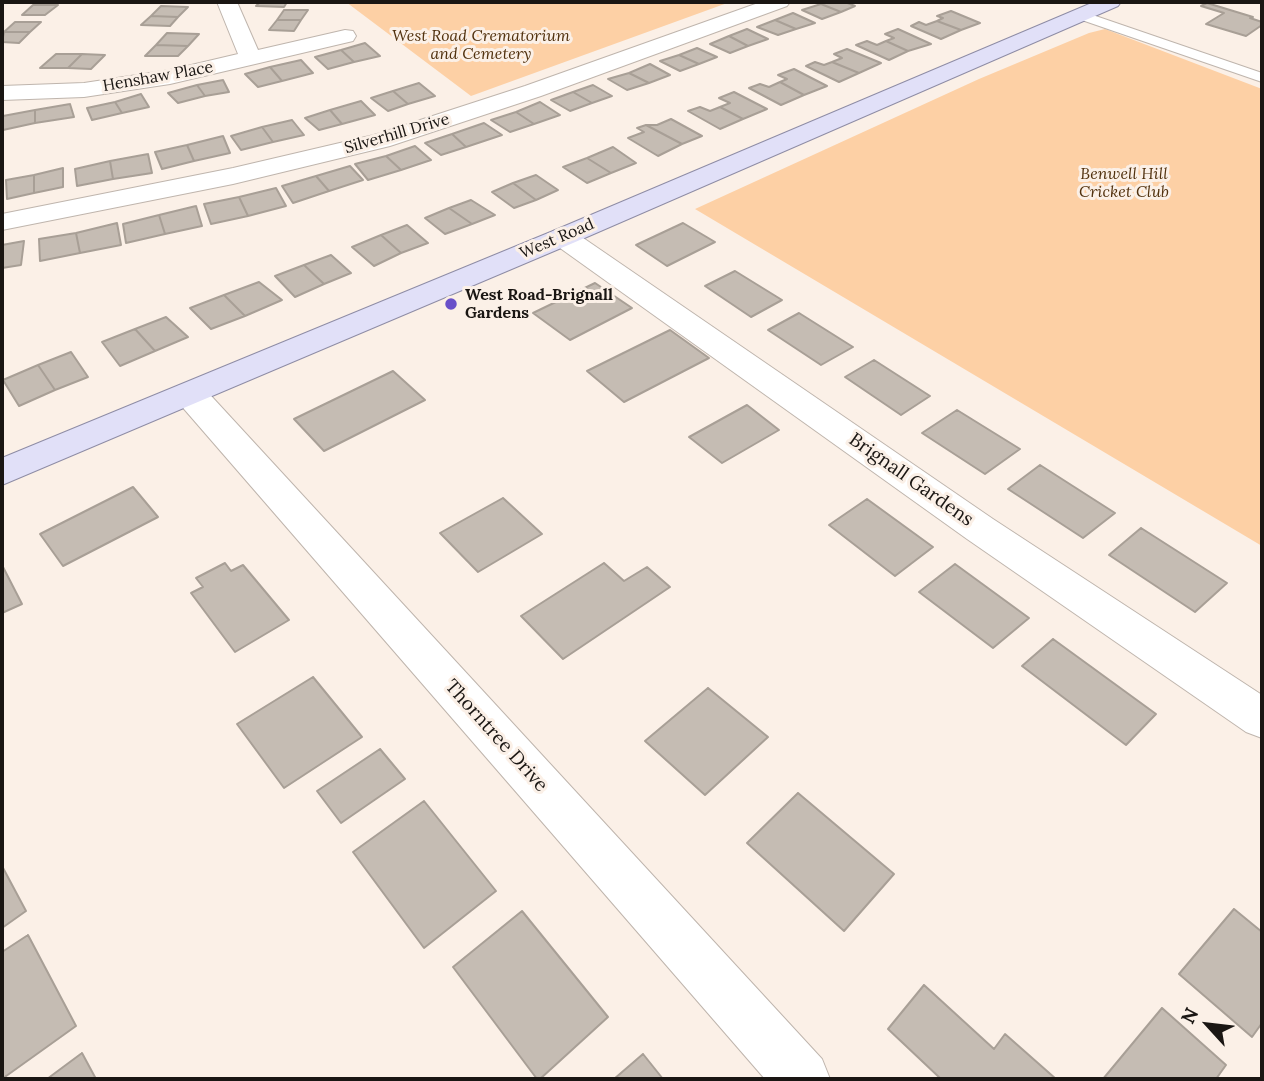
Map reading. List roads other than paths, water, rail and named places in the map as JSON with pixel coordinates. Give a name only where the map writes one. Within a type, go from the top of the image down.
[{"type":"main road","name":"West Road","points":[[2,472],[564,237],[1111,2]]},
{"type":"street","points":[[227,2],[251,59]]},
{"type":"street","name":"Silverhill Drive","points":[[2,222],[233,176],[381,141],[546,86],[780,2]]},
{"type":"street","name":"Henshaw Place","points":[[2,93],[84,90],[170,77],[345,36]]},
{"type":"street","name":"Brignall Gardens","points":[[564,237],[980,529],[1262,719]]},
{"type":"street","name":"Thorntree Drive","points":[[190,394],[802,1079]]},
{"type":"lane","points":[[1081,15],[1262,78]]},
{"type":"place","name":"West Road-Brignall Gardens","points":[[451,304]]},
{"type":"park label","name":"West Road Crematorium and Cemetery","points":[[481,45]]},
{"type":"park label","name":"Benwell Hill Cricket Club","points":[[1124,183]]}]
